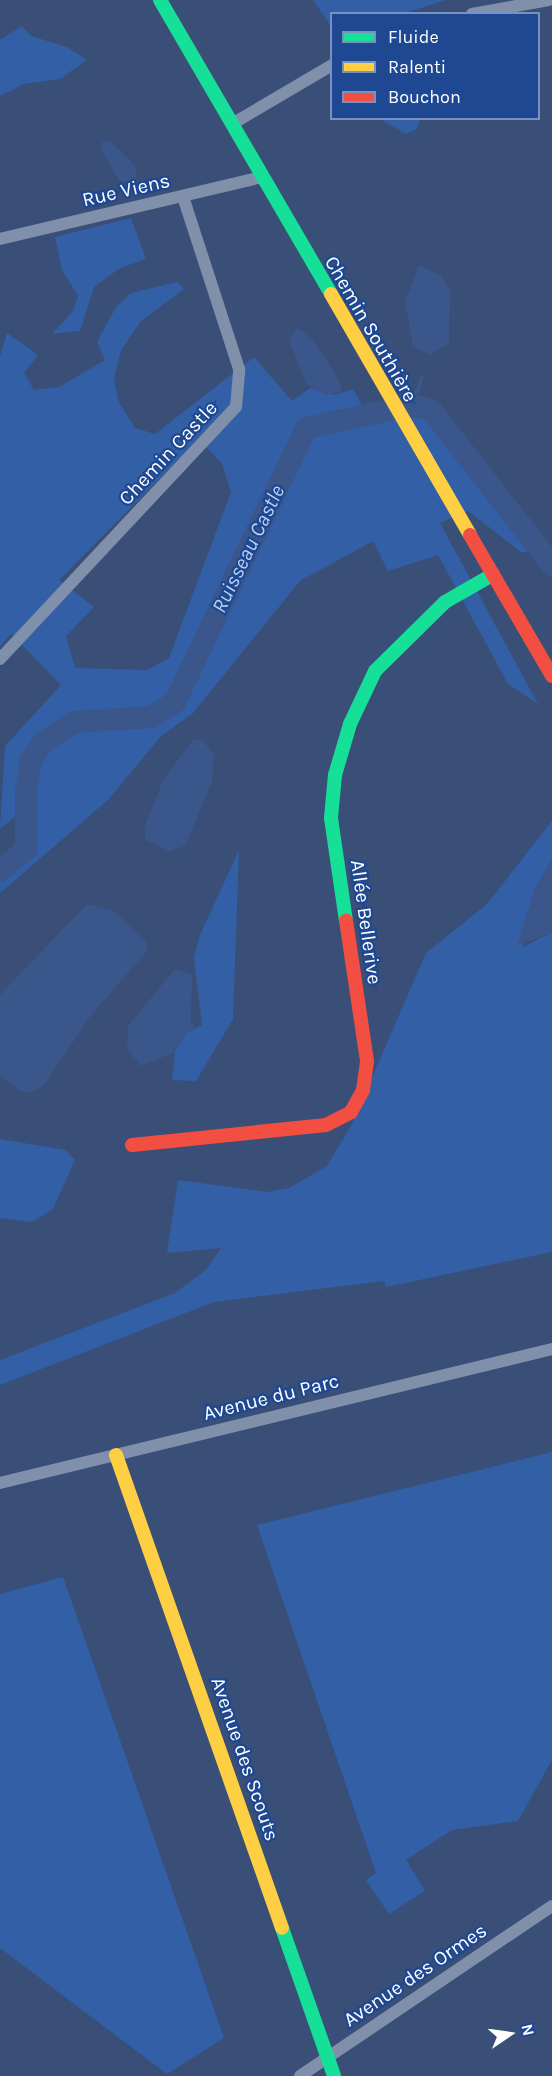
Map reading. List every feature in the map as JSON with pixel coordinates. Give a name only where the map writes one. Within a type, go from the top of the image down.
[{"type":"street","name":"Chemin Southière","points":[[160,0],[405,428],[552,676]]},
{"type":"street","points":[[483,12],[549,0]]},
{"type":"street","points":[[232,124],[330,66]]},
{"type":"street","name":"Rue Viens","points":[[0,239],[262,177]]},
{"type":"street","name":"Chemin Castle","points":[[0,659],[236,407],[239,369],[183,197]]},
{"type":"street","name":"Allée Bellerive","points":[[132,1145],[326,1125],[351,1112],[363,1090],[367,1062],[331,818],[335,775],[350,724],[375,671],[445,602],[492,575]]},
{"type":"street","name":"Avenue du Parc","points":[[0,1483],[552,1349]]},
{"type":"street","name":"Avenue des Scouts","points":[[116,1455],[334,2076]]},
{"type":"street","name":"Avenue des Ormes","points":[[300,2076],[552,1906]]},
{"type":"shaded area","points":[[313,0],[446,0],[408,12],[330,12],[330,25]]},
{"type":"shaded area","points":[[22,26],[31,36],[67,47],[87,60],[60,79],[24,84],[0,96],[0,40]]},
{"type":"shaded area","points":[[382,120],[420,120],[417,129],[406,134]]},
{"type":"shaded area","points":[[109,140],[135,165],[137,176],[131,183],[119,181],[102,150],[102,142]]},
{"type":"shaded area","points":[[131,218],[146,259],[120,268],[94,287],[80,331],[52,334],[73,311],[78,296],[62,270],[55,237]]},
{"type":"shaded area","points":[[419,265],[442,276],[450,291],[449,343],[430,355],[413,346],[405,301]]},
{"type":"shaded area","points":[[177,282],[184,289],[141,321],[121,350],[114,379],[118,401],[135,428],[155,434],[254,357],[292,401],[310,388],[334,395],[353,389],[367,414],[416,404],[431,410],[541,553],[521,552],[468,511],[440,523],[538,704],[508,684],[438,555],[388,571],[373,541],[300,581],[193,713],[160,737],[108,800],[0,893],[0,871],[26,849],[26,807],[0,829],[5,746],[61,685],[11,634],[0,646],[0,357],[7,333],[38,355],[24,373],[34,390],[59,387],[105,360],[97,342],[116,307],[131,293]],"holes":[[[199,439],[222,464],[231,492],[169,658],[147,670],[75,668],[66,636],[94,607],[59,580]]]},
{"type":"shaded area","points":[[298,328],[314,341],[342,385],[340,392],[326,395],[306,384],[289,339]]},
{"type":"shaded area","points":[[201,739],[214,754],[212,782],[185,846],[169,851],[146,840],[144,828],[163,780],[192,741]]},
{"type":"shaded area","points":[[552,821],[552,859],[535,888],[523,947],[552,932],[552,1252],[386,1287],[384,1281],[214,1302],[0,1385],[0,1360],[175,1293],[206,1270],[221,1248],[167,1253],[178,1180],[267,1192],[289,1188],[327,1166],[351,1126],[426,953],[487,904]]},
{"type":"shaded area","points":[[239,850],[233,1019],[196,1081],[172,1080],[175,1052],[187,1032],[202,1025],[194,958],[200,935]]},
{"type":"shaded area","points":[[552,859],[552,932],[517,946],[535,888]]},
{"type":"shaded area","points":[[87,904],[114,911],[145,940],[148,950],[92,1014],[44,1085],[30,1093],[20,1091],[0,1076],[0,995]]},
{"type":"shaded area","points":[[175,969],[192,975],[191,1023],[197,1029],[187,1032],[175,1052],[140,1066],[127,1047],[128,1026]]},
{"type":"shaded area","points":[[0,1139],[66,1150],[75,1160],[53,1209],[32,1222],[0,1218]]},
{"type":"shaded area","points":[[552,1452],[552,1760],[518,1821],[452,1830],[406,1860],[425,1891],[389,1914],[366,1880],[376,1873],[257,1525]]},
{"type":"shaded area","points":[[63,1577],[224,2038],[167,2074],[0,1948],[0,1594]]},
{"type":"waterway","points":[[412,405],[422,378]]},
{"type":"waterway","name":"Ruisseau Castle","points":[[0,871],[26,849],[26,792],[31,760],[43,742],[75,722],[152,717],[175,702],[306,428],[412,405],[431,410],[552,565]]},
{"type":"traffic: fast","points":[[160,0],[331,294]]},
{"type":"traffic: fast","points":[[346,921],[331,818],[335,775],[350,724],[375,671],[445,602],[492,575]]},
{"type":"traffic: fast","points":[[282,1928],[334,2076]]},
{"type":"traffic: slow","points":[[331,294],[470,535]]},
{"type":"traffic: slow","points":[[116,1455],[282,1928]]},
{"type":"traffic: jam","points":[[470,535],[552,676]]},
{"type":"traffic: jam","points":[[132,1145],[326,1125],[351,1112],[363,1090],[367,1061],[346,921]]}]
